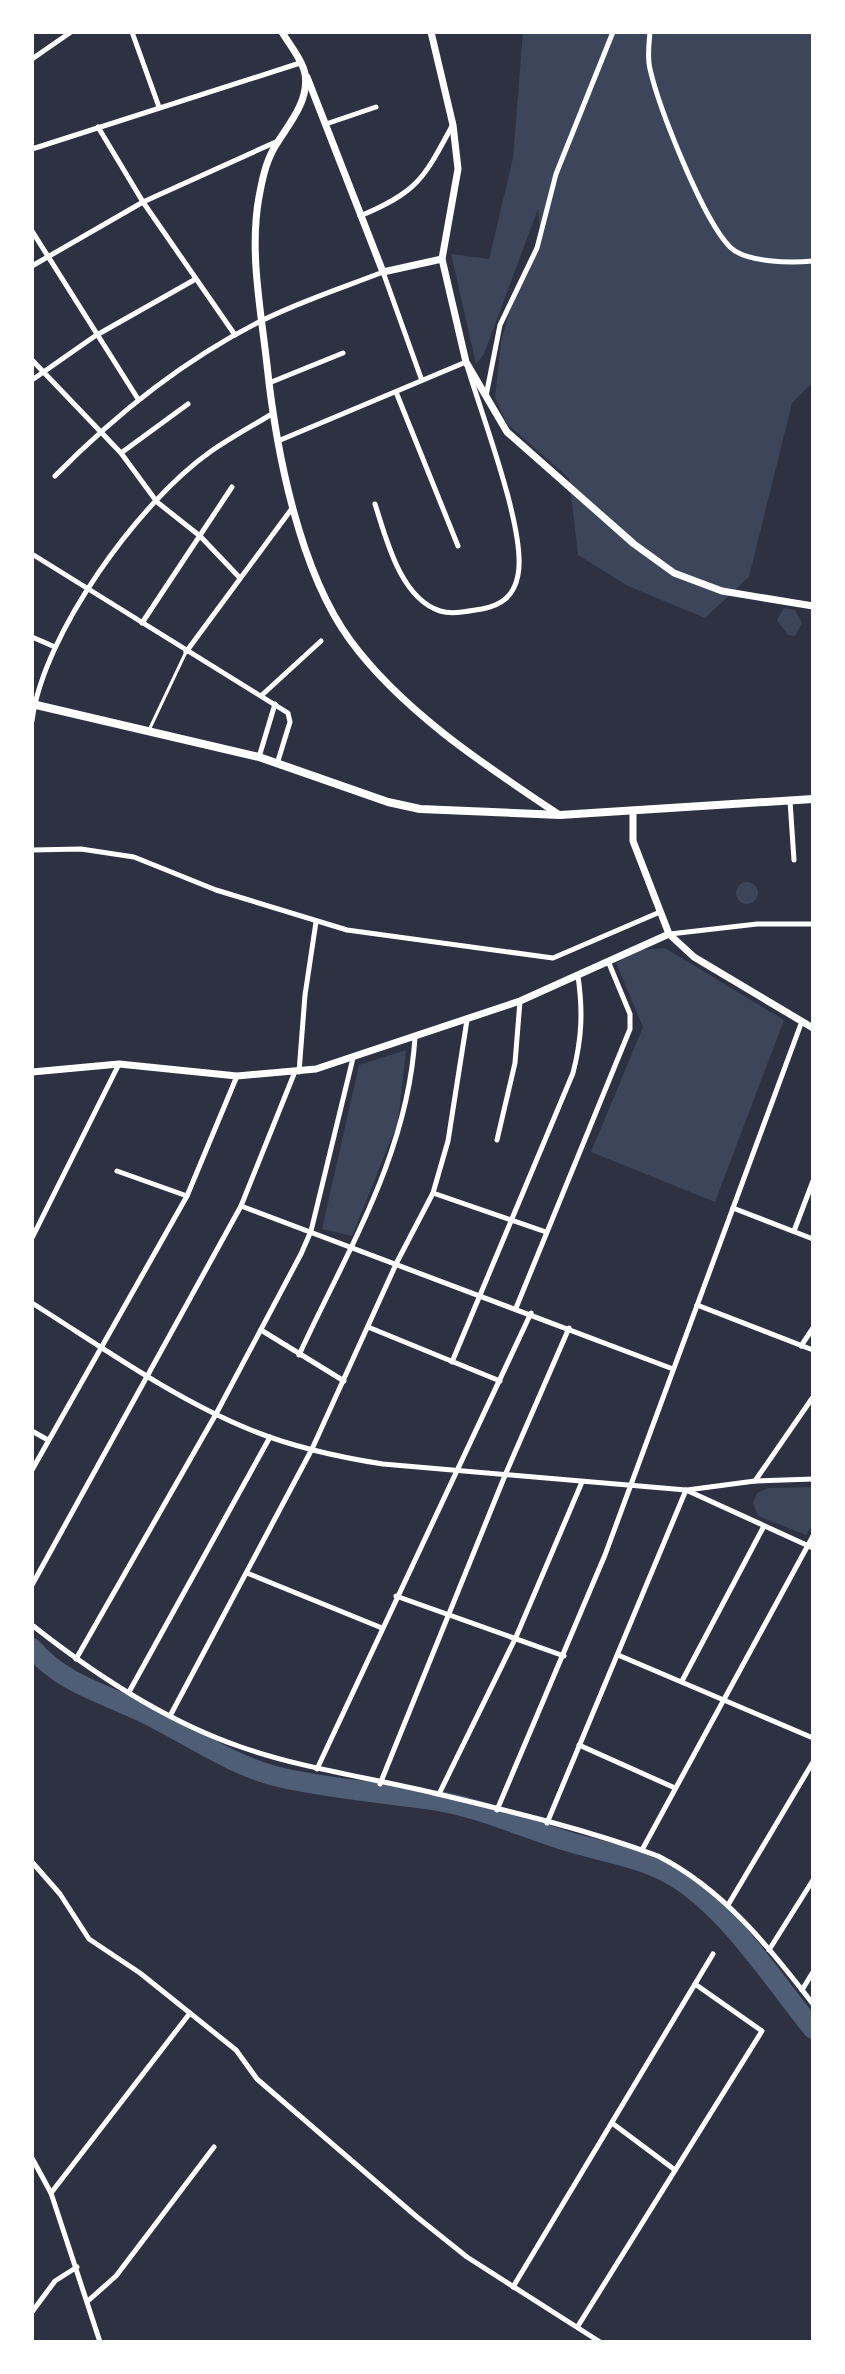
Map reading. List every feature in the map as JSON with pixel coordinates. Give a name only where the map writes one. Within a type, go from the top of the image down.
[{"type":"main road","points":[[33,704],[259,757],[407,807],[469,814],[560,815],[633,813],[812,799]]},
{"type":"street","points":[[32,59],[71,32]]},
{"type":"street","points":[[132,32],[159,107]]},
{"type":"street","points":[[282,32],[306,73],[421,378]]},
{"type":"street","points":[[375,504],[393,559],[426,603],[438,611],[454,613],[498,606],[513,593],[519,573],[519,547],[513,514],[466,362],[442,259],[458,169],[453,125],[431,32]]},
{"type":"street","points":[[486,397],[500,325],[537,248],[556,174],[613,32]]},
{"type":"street","points":[[650,32],[649,67],[670,125],[706,208],[731,249],[756,258],[813,261]]},
{"type":"street","points":[[32,149],[300,63]]},
{"type":"street","points":[[306,73],[298,109],[278,141],[264,174],[258,200],[256,233],[261,321],[272,414],[302,540],[325,593],[359,651],[455,743],[560,815]]},
{"type":"street","points":[[325,125],[376,107]]},
{"type":"street","points":[[359,216],[393,202],[424,177],[453,125]]},
{"type":"street","points":[[98,127],[194,280],[235,335]]},
{"type":"street","points":[[32,266],[143,202],[278,141]]},
{"type":"street","points":[[32,231],[95,336],[138,399]]},
{"type":"street","points":[[55,476],[99,431],[138,399],[235,335],[261,321],[383,272],[442,259]]},
{"type":"street","points":[[32,380],[95,336],[194,280]]},
{"type":"street","points":[[269,383],[343,353]]},
{"type":"street","points":[[32,360],[121,453],[157,502],[200,536],[240,578]]},
{"type":"street","points":[[466,362],[507,432],[634,544],[674,573],[722,591],[813,606]]},
{"type":"street","points":[[278,441],[396,392],[421,378],[466,362]]},
{"type":"street","points":[[396,392],[458,546]]},
{"type":"street","points":[[121,453],[188,404]]},
{"type":"street","points":[[32,721],[33,704],[55,647],[85,589],[157,502],[208,453],[272,414]]},
{"type":"street","points":[[142,624],[232,487]]},
{"type":"street","points":[[186,652],[294,507]]},
{"type":"street","points":[[32,554],[186,652],[275,704],[290,719],[277,764]]},
{"type":"street","points":[[32,637],[55,647]]},
{"type":"street","points":[[262,695],[321,641]]},
{"type":"street","points":[[259,757],[275,704]]},
{"type":"street","points":[[790,800],[794,860]]},
{"type":"street","points":[[633,813],[633,841],[669,934],[694,957],[813,1028]]},
{"type":"street","points":[[32,850],[81,849],[134,857],[216,890],[316,922],[383,936],[553,958],[660,912]]},
{"type":"street","points":[[32,1585],[241,1206],[297,1073],[316,922]]},
{"type":"street","points":[[32,1072],[119,1064],[237,1076],[297,1073],[353,1058],[520,1001],[669,934],[730,925],[813,924]]},
{"type":"street","points":[[516,1308],[630,1029],[630,1014],[608,961]]},
{"type":"street","points":[[452,1362],[573,1073],[581,1040],[583,1010],[578,976]]},
{"type":"street","points":[[497,1140],[515,1063],[520,1001]]},
{"type":"street","points":[[170,1716],[312,1449],[397,1262],[433,1193],[448,1141],[467,1020]]},
{"type":"street","points":[[497,1810],[564,1656],[630,1486],[802,1021]]},
{"type":"street","points":[[299,1355],[350,1244],[368,1215],[396,1147],[408,1099],[415,1037]]},
{"type":"street","points":[[76,1659],[216,1414],[311,1231],[353,1058]]},
{"type":"street","points":[[32,1238],[119,1064]]},
{"type":"street","points":[[32,1470],[187,1196],[237,1076]]},
{"type":"street","points":[[117,1171],[187,1196]]},
{"type":"street","points":[[794,1231],[813,1181]]},
{"type":"street","points":[[433,1193],[546,1232]]},
{"type":"street","points":[[241,1206],[350,1244],[673,1369]]},
{"type":"street","points":[[733,1208],[813,1239]]},
{"type":"street","points":[[32,1303],[216,1414],[270,1437],[312,1449],[383,1464],[686,1490],[755,1481],[813,1479]]},
{"type":"street","points":[[697,1305],[813,1350]]},
{"type":"street","points":[[317,1769],[531,1313]]},
{"type":"street","points":[[368,1327],[500,1381]]},
{"type":"street","points":[[380,1784],[506,1473],[569,1328]]},
{"type":"street","points":[[801,1346],[813,1328]]},
{"type":"street","points":[[261,1330],[344,1381]]},
{"type":"street","points":[[755,1481],[813,1397]]},
{"type":"street","points":[[32,1431],[48,1440]]},
{"type":"street","points":[[129,1692],[270,1437]]},
{"type":"street","points":[[439,1794],[516,1637],[582,1482]]},
{"type":"street","points":[[686,1490],[810,1546]]},
{"type":"street","points":[[547,1823],[686,1490]]},
{"type":"street","points":[[682,1681],[764,1526]]},
{"type":"street","points":[[642,1850],[813,1536]]},
{"type":"street","points":[[247,1573],[382,1628]]},
{"type":"street","points":[[396,1596],[564,1656]]},
{"type":"street","points":[[32,1625],[76,1659],[129,1692],[170,1716],[240,1747],[380,1784],[439,1794],[642,1850],[684,1871],[728,1906],[813,2004]]},
{"type":"street","points":[[618,1655],[813,1738]]},
{"type":"street","points":[[579,1745],[675,1788]]},
{"type":"street","points":[[728,1906],[813,1762]]},
{"type":"street","points":[[32,1862],[60,1894],[89,1939],[236,2050],[257,2079],[417,2217],[513,2287],[600,2342]]},
{"type":"street","points":[[769,1950],[813,1880]]},
{"type":"street","points":[[513,2287],[713,1954]]},
{"type":"street","points":[[802,1990],[813,1972]]},
{"type":"street","points":[[578,2326],[762,2031],[695,1984]]},
{"type":"street","points":[[51,2193],[190,2013]]},
{"type":"street","points":[[612,2123],[675,2170]]},
{"type":"street","points":[[89,2300],[116,2276],[214,2147]]},
{"type":"street","points":[[32,2158],[51,2193],[89,2300],[100,2342]]},
{"type":"street","points":[[32,2312],[55,2281],[77,2267]]},
{"type":"lane","points":[[149,729],[186,652]]},
{"type":"shaded area","points":[[523,32],[813,32],[813,382],[792,403],[749,577],[705,618],[628,586],[578,555],[569,478],[507,424],[495,397],[501,342],[510,310],[541,240],[538,209],[484,354],[476,364],[451,254],[489,259],[513,158]]},
{"type":"shaded area","points":[[784,608],[795,610],[802,623],[795,636],[788,635],[777,620]]},
{"type":"shaded area","points":[[743,882],[751,882],[758,893],[751,904],[743,904],[736,897],[736,889]]},
{"type":"shaded area","points":[[665,948],[784,1020],[715,1202],[591,1152],[643,1027],[616,963],[640,950]]},
{"type":"shaded area","points":[[406,1050],[398,1122],[352,1236],[322,1229],[359,1065]]},
{"type":"shaded area","points":[[813,1487],[813,1524],[806,1535],[758,1516],[753,1503],[757,1493],[768,1488]]},
{"type":"waterway","points":[[32,1648],[56,1670],[82,1686],[140,1711],[228,1758],[264,1773],[320,1785],[450,1803],[662,1870],[714,1908],[750,1947],[813,2029]]}]
